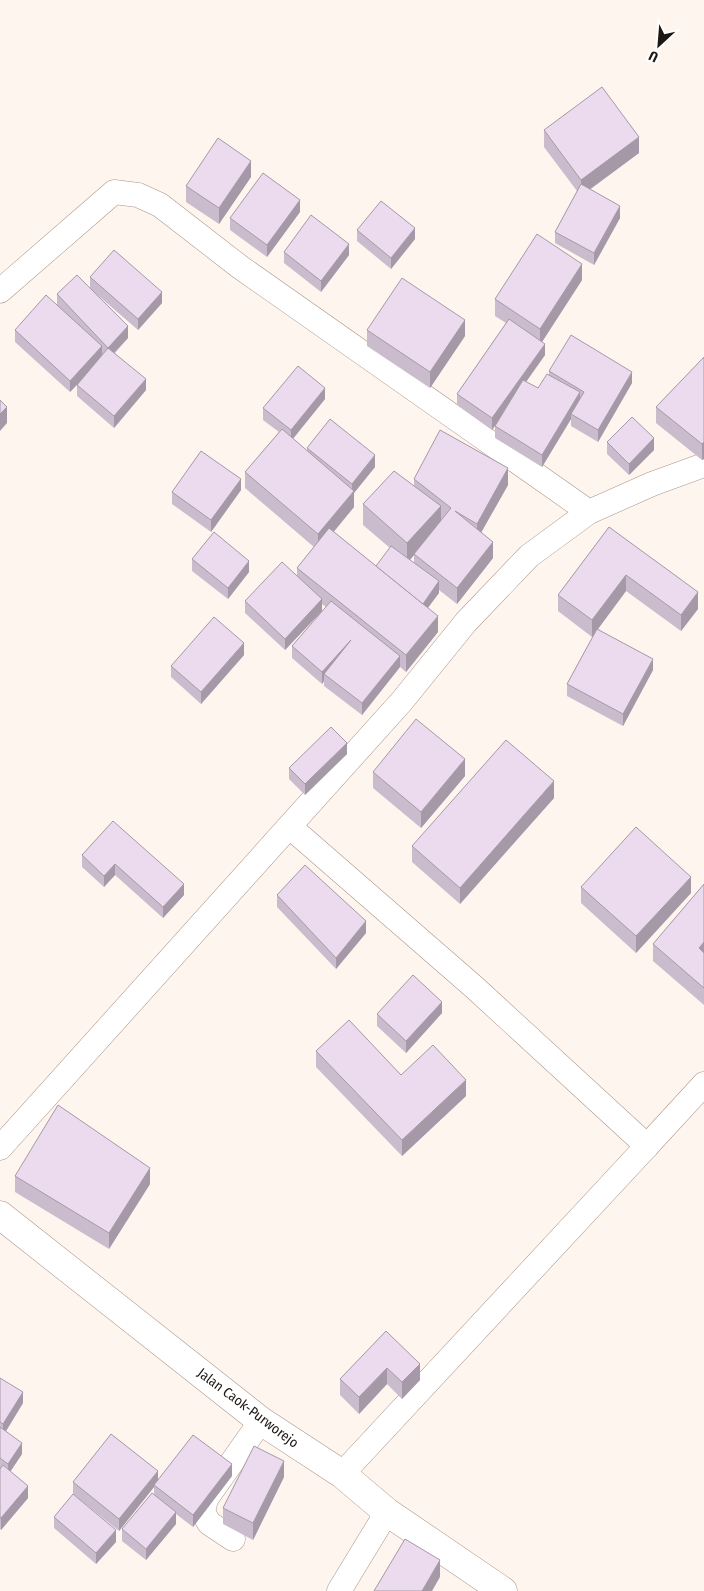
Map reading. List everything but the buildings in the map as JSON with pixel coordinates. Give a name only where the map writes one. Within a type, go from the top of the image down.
[{"type":"street","points":[[0,291],[114,192],[138,195],[160,205],[240,267],[589,512]]},
{"type":"street","points":[[0,1148],[290,827],[402,701],[466,622],[528,556],[589,512],[652,484],[704,465]]},
{"type":"street","points":[[290,827],[474,987],[647,1146]]},
{"type":"street","points":[[342,1474],[704,1084]]},
{"type":"street","name":"Jalan Caok-Purworejo","points":[[0,1215],[261,1420],[342,1474],[387,1512],[503,1591]]},
{"type":"street","points":[[233,1539],[209,1523],[203,1512],[206,1499],[261,1420]]},
{"type":"street","points":[[339,1591],[387,1512]]}]
